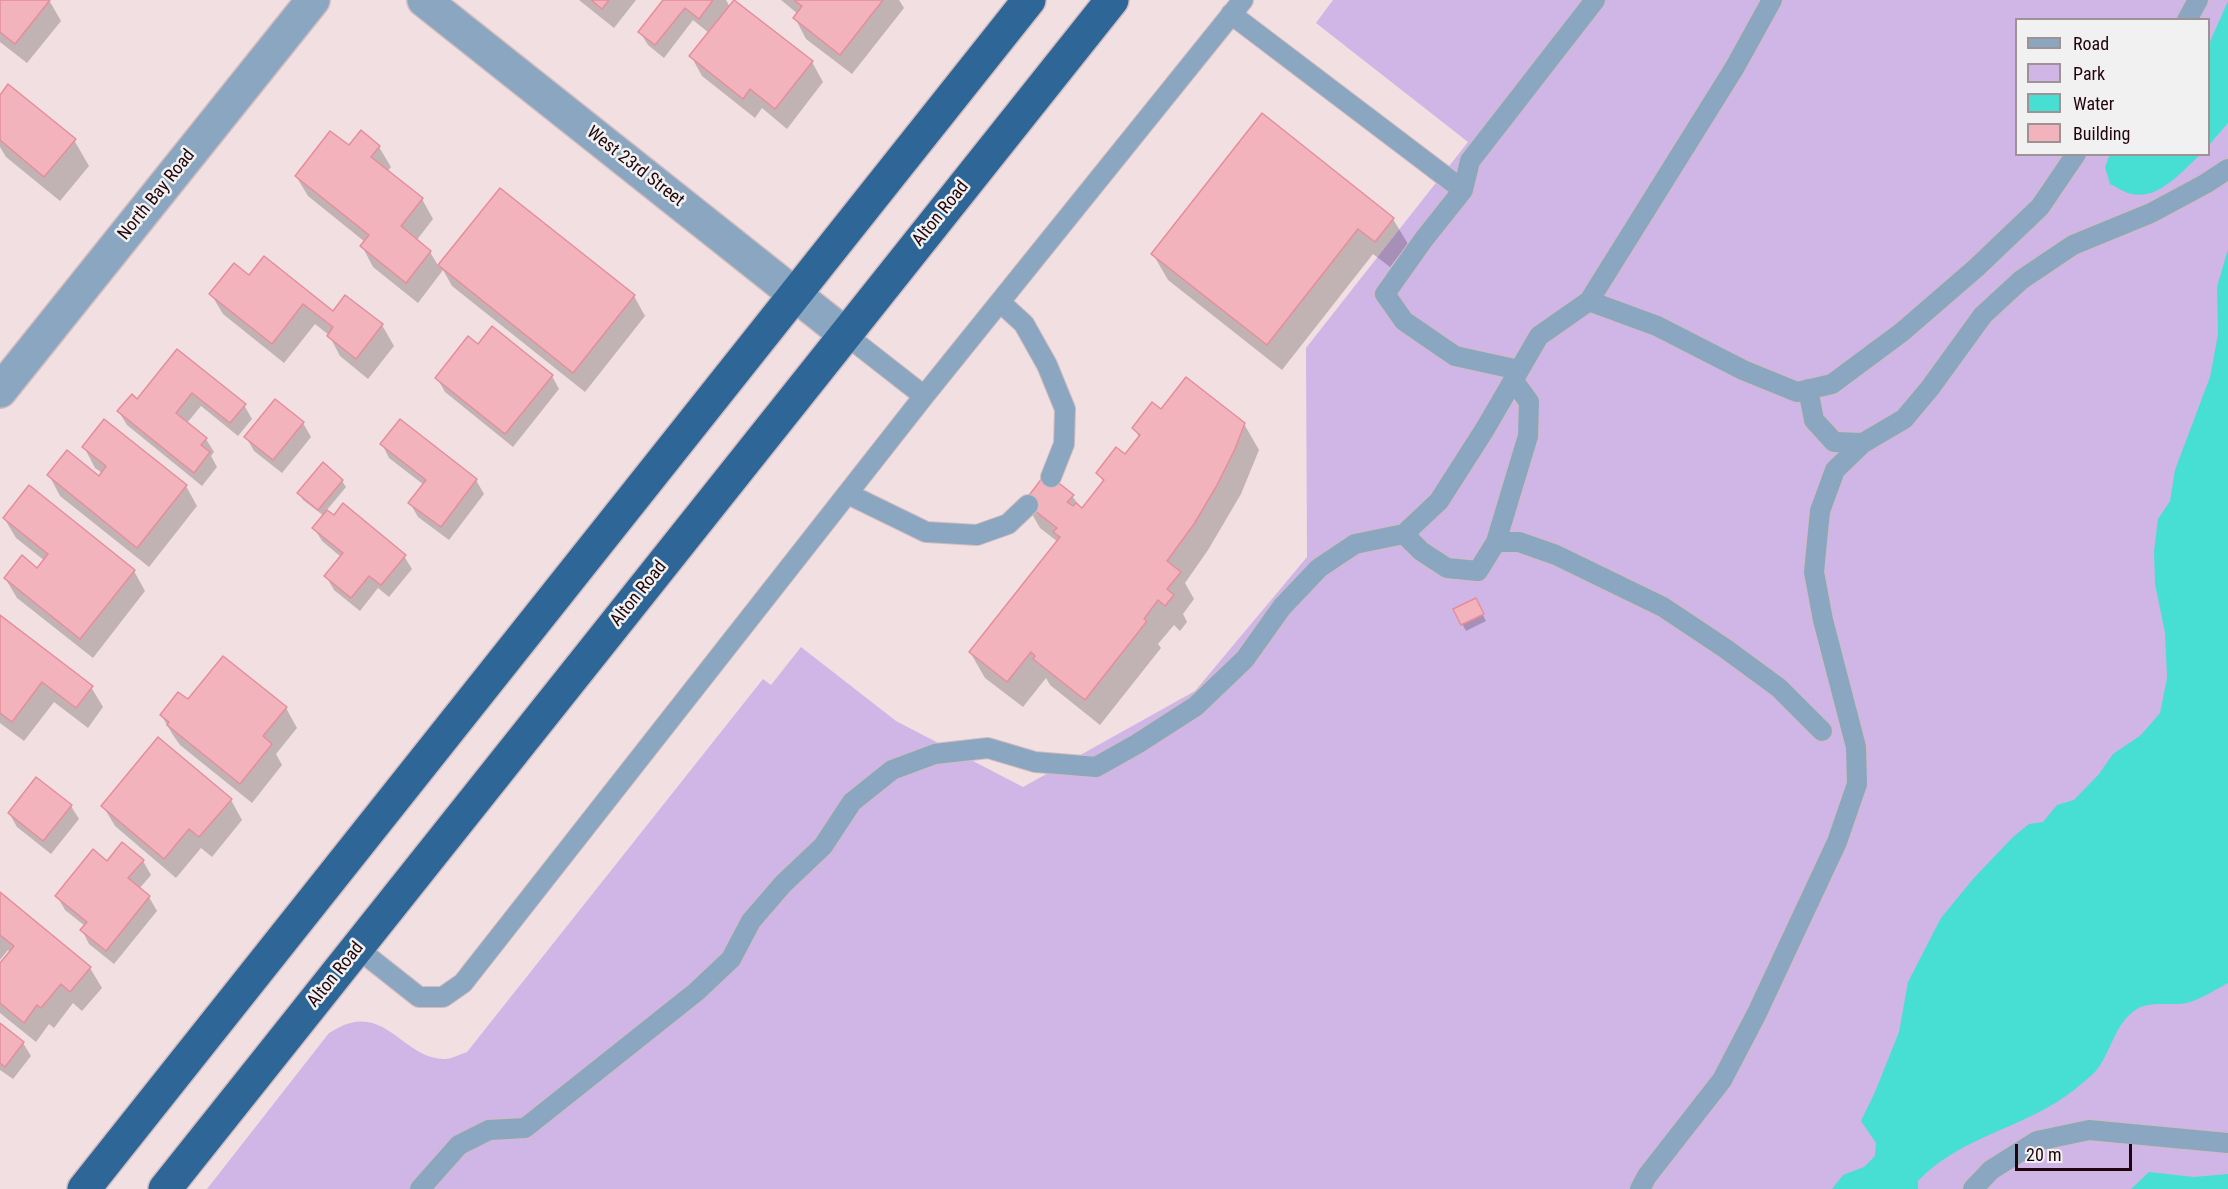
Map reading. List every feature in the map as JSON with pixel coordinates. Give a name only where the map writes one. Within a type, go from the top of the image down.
[{"type":"highway","points":[[84,1189],[1029,0]]},
{"type":"highway","name":"Alton Road","points":[[165,1189],[1112,0]]},
{"type":"street","name":"North Bay Road","points":[[0,391],[313,0]]},
{"type":"street","name":"West 23rd Street","points":[[424,0],[846,335]]},
{"type":"lane","points":[[1404,534],[1421,551],[1447,568],[1478,571],[1496,542],[1528,436],[1529,402],[1516,375],[1455,356],[1404,321],[1385,294],[1424,239],[1463,190],[1470,161],[1595,0]]},
{"type":"lane","points":[[420,1189],[459,1145],[489,1130],[525,1128],[696,992],[731,959],[752,921],[783,884],[823,846],[852,802],[892,770],[935,754],[988,748],[1035,762],[1096,767],[1196,706],[1245,659],[1282,607],[1319,568],[1355,544],[1404,534],[1439,501],[1485,429],[1539,336],[1589,301],[1735,67],[1772,0]]},
{"type":"lane","points":[[2188,18],[2198,0]]},
{"type":"lane","points":[[357,948],[419,997],[443,997],[463,983],[924,396],[1237,7],[1463,190]]},
{"type":"lane","points":[[1589,301],[1656,326],[1743,370],[1797,392],[1832,384],[1902,332],[1976,268],[2040,207],[2075,156]]},
{"type":"lane","points":[[1640,1189],[1647,1176],[1722,1080],[1757,1012],[1837,842],[1857,784],[1856,747],[1823,620],[1814,573],[1820,510],[1835,470],[1863,443],[1904,419],[1930,388],[1983,315],[2021,280],[2073,246],[2151,213],[2228,169]]},
{"type":"lane","points":[[1000,302],[1024,324],[1047,365],[1065,409],[1064,444],[1051,477]]},
{"type":"lane","points":[[846,335],[924,396]]},
{"type":"lane","points":[[1809,389],[1814,420],[1834,442],[1863,443]]},
{"type":"lane","points":[[848,494],[926,532],[977,535],[1008,524],[1028,506]]},
{"type":"lane","points":[[1496,542],[1519,542],[1556,555],[1637,592],[1663,607],[1726,648],[1779,688],[1822,731]]},
{"type":"lane","points":[[1973,1189],[1991,1170],[2037,1141],[2089,1130],[2228,1143]]},
{"type":"green space","points":[[1333,0],[2228,0],[2228,1189],[207,1189],[329,1033],[337,1028],[346,1024],[364,1022],[377,1025],[432,1057],[448,1059],[467,1052],[763,679],[771,685],[801,647],[896,721],[1023,787],[1195,691],[1307,557],[1306,348],[1468,142],[1316,23]]},
{"type":"water","points":[[2228,1],[2228,123],[2210,144],[2210,42]]},
{"type":"water","points":[[2109,156],[2199,156],[2161,189],[2142,195],[2129,193],[2110,184],[2105,167]]},
{"type":"water","points":[[2228,249],[2228,983],[2187,1003],[2155,1004],[2137,1009],[2123,1022],[2095,1072],[2074,1090],[2035,1114],[1953,1153],[1918,1181],[1918,1189],[1832,1189],[1843,1175],[1864,1167],[1875,1156],[1876,1143],[1861,1121],[1899,1032],[1908,982],[1941,918],[1973,879],[2013,837],[2029,824],[2043,822],[2057,805],[2074,800],[2099,774],[2113,754],[2141,735],[2160,713],[2167,678],[2165,633],[2155,584],[2154,551],[2158,519],[2170,501],[2175,470],[2210,377],[2218,334],[2217,287]]},
{"type":"water","points":[[2149,1172],[2194,1177],[2228,1174],[2228,1189],[2131,1189]]},
{"type":"building","points":[[0,0],[50,0],[15,44],[0,32]]},
{"type":"building","points":[[591,0],[609,0],[602,9]]},
{"type":"building","points":[[663,0],[713,0],[699,19],[685,8],[655,45],[638,32]]},
{"type":"building","points":[[734,0],[813,61],[775,109],[750,89],[743,99],[689,56]]},
{"type":"building","points":[[794,0],[883,0],[840,55],[793,18],[802,6]]},
{"type":"building","points":[[8,84],[76,139],[44,177],[0,140],[0,95]]},
{"type":"building","points":[[1262,113],[1394,218],[1375,242],[1358,229],[1267,345],[1151,254]]},
{"type":"building","points":[[361,130],[380,146],[371,157],[423,198],[401,226],[431,251],[406,283],[360,246],[369,235],[295,176],[330,131],[349,145]]},
{"type":"building","points":[[500,188],[635,295],[573,373],[438,265]]},
{"type":"building","points":[[264,256],[333,311],[345,295],[383,324],[356,359],[327,336],[333,327],[303,304],[272,344],[209,294],[234,263],[249,275]]},
{"type":"building","points":[[492,326],[553,375],[505,434],[435,378],[468,336],[478,344]]},
{"type":"building","points":[[177,349],[246,404],[230,423],[192,393],[176,413],[207,438],[201,445],[210,452],[194,473],[117,411],[132,394],[137,399]]},
{"type":"building","points":[[1186,377],[1245,423],[1216,487],[1194,524],[1167,561],[1181,572],[1167,589],[1174,595],[1165,606],[1158,600],[1144,619],[1147,621],[1085,700],[1033,659],[1035,656],[1031,652],[1007,682],[969,652],[1060,537],[1053,532],[1057,528],[1024,502],[1046,473],[1074,495],[1067,502],[1073,506],[1076,503],[1082,508],[1104,480],[1096,473],[1116,447],[1125,454],[1140,435],[1132,428],[1152,402],[1161,409]]},
{"type":"building","points":[[275,399],[304,422],[273,460],[244,437]]},
{"type":"building","points":[[104,419],[187,485],[137,548],[47,475],[67,450],[99,476],[106,466],[82,447]]},
{"type":"building","points":[[400,419],[477,479],[441,527],[408,503],[426,480],[380,444]]},
{"type":"building","points":[[323,462],[343,480],[318,510],[297,493]]},
{"type":"building","points":[[29,485],[135,570],[80,639],[4,578],[22,555],[37,568],[48,554],[3,518]]},
{"type":"building","points":[[343,503],[406,555],[381,585],[369,576],[351,598],[324,576],[343,553],[312,528],[327,510],[334,515]]},
{"type":"building","points":[[1476,598],[1484,614],[1461,625],[1453,609]]},
{"type":"building","points":[[0,615],[93,686],[76,708],[42,682],[12,722],[0,713]]},
{"type":"building","points":[[223,656],[287,707],[263,736],[272,744],[240,784],[167,725],[169,722],[160,715],[178,692],[188,699]]},
{"type":"building","points":[[158,737],[232,799],[199,837],[189,829],[164,859],[101,806]]},
{"type":"building","points":[[36,777],[72,805],[43,841],[8,813]]},
{"type":"building","points":[[122,842],[144,860],[128,878],[150,896],[106,951],[80,930],[87,922],[55,896],[93,849],[107,861]]},
{"type":"building","points":[[0,892],[91,967],[70,992],[61,984],[41,1008],[37,1005],[24,1023],[0,1003],[0,963],[14,946],[0,935]]},
{"type":"building","points":[[0,1023],[24,1042],[5,1067],[0,1063]]}]
